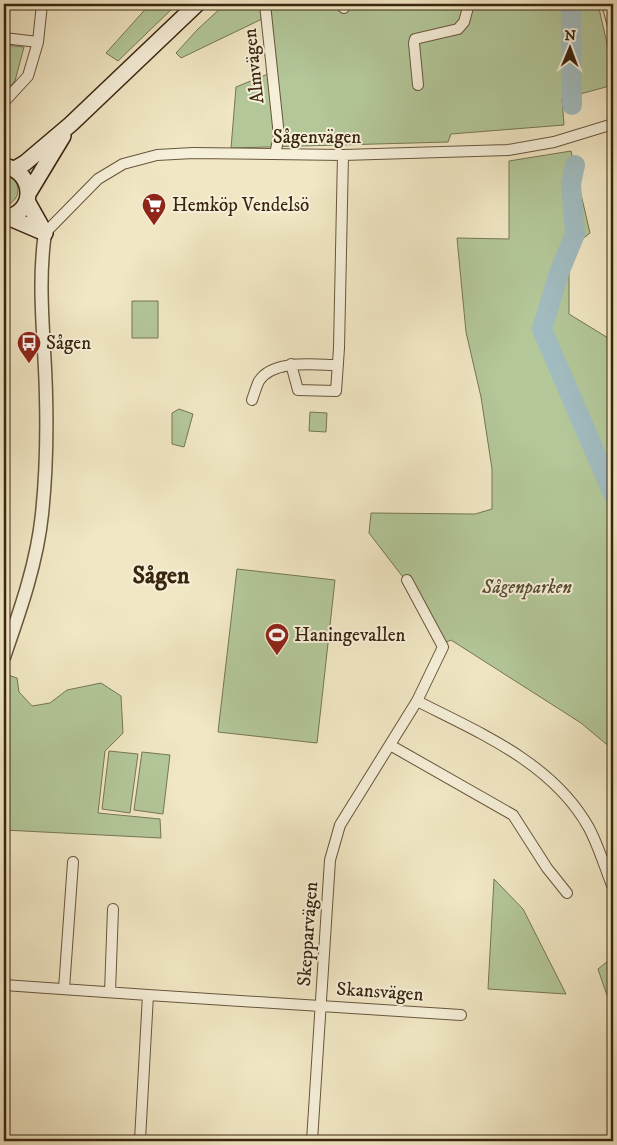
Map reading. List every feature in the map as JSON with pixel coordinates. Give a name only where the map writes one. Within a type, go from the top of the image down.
[{"type":"main road","points":[[9,168],[25,163],[71,124],[197,4]]},
{"type":"main road","points":[[7,218],[20,212],[71,124]]},
{"type":"main road","points":[[9,168],[22,176],[27,184],[28,198],[45,233]]},
{"type":"main road","points":[[7,218],[45,233]]},
{"type":"street","points":[[4,102],[28,76],[38,42],[42,4]]},
{"type":"street","name":"Almvägen","points":[[264,4],[279,136],[275,154]]},
{"type":"street","points":[[418,86],[415,39],[458,29],[464,22],[469,4]]},
{"type":"street","points":[[607,4],[613,26]]},
{"type":"street","points":[[4,38],[38,42]]},
{"type":"street","name":"Sågenvägen","points":[[45,233],[98,179],[123,164],[157,155],[184,153],[343,155],[508,150],[554,142],[613,124]]},
{"type":"street","points":[[291,364],[298,390],[336,391],[343,155]]},
{"type":"street","points":[[4,657],[21,610],[42,514],[46,397],[42,307],[42,258],[45,233]]},
{"type":"street","points":[[252,400],[259,381],[272,370],[291,364],[338,365]]},
{"type":"street","name":"Skepparvägen","points":[[312,1141],[330,860],[340,825],[417,701],[443,648],[407,580]]},
{"type":"street","points":[[417,701],[530,762],[562,790],[589,828],[613,888]]},
{"type":"street","points":[[390,745],[513,815],[547,868],[567,893]]},
{"type":"street","points":[[64,989],[73,862]]},
{"type":"street","points":[[110,992],[113,909]]},
{"type":"street","name":"Skansvägen","points":[[4,985],[461,1015]]},
{"type":"street","points":[[140,1140],[148,995]]},
{"type":"green space","points":[[150,4],[177,4],[118,61],[106,53]]},
{"type":"green space","points":[[225,4],[598,4],[613,70],[613,85],[562,99],[564,125],[451,134],[448,142],[231,148],[236,87],[268,74],[262,19],[181,58],[176,53]]},
{"type":"green space","points":[[4,45],[24,47],[15,81],[4,92]]},
{"type":"green space","name":"Sågenparken","points":[[571,151],[590,233],[569,250],[569,314],[613,341],[613,752],[611,748],[581,723],[451,640],[444,643],[419,598],[369,533],[371,513],[475,514],[492,509],[492,469],[481,397],[466,332],[457,238],[509,239],[509,161]]},
{"type":"green space","points":[[4,175],[14,180],[18,189],[15,199],[5,206],[4,206]]},
{"type":"green space","points":[[132,301],[158,301],[158,338],[132,338]]},
{"type":"green space","points":[[179,409],[193,414],[184,447],[172,444],[172,413]]},
{"type":"green space","points":[[310,412],[327,413],[326,432],[309,431]]},
{"type":"green space","name":"Haningevallen","points":[[237,569],[335,580],[317,743],[218,732]]},
{"type":"green space","points":[[8,675],[17,678],[19,692],[32,706],[50,703],[67,690],[101,683],[121,696],[123,733],[105,751],[98,813],[160,819],[161,838],[4,830],[4,685]]},
{"type":"green space","points":[[109,751],[138,754],[130,813],[102,809]]},
{"type":"green space","points":[[142,752],[170,755],[163,814],[134,810]]},
{"type":"green space","points":[[494,879],[523,909],[566,994],[488,989]]},
{"type":"green space","points":[[613,957],[613,1013],[598,969]]},
{"type":"waterway","points":[[571,4],[572,105]]},
{"type":"waterway","points":[[575,165],[571,184],[575,234],[559,273],[542,329],[613,494]]},
{"type":"place","name":"Hemköp Vendelsö","points":[[154,226]]},
{"type":"place","name":"Sågen","points":[[29,364]]},
{"type":"place","name":"Haningevallen","points":[[277,656]]},
{"type":"district","name":"Sågen","points":[[161,576]]}]
